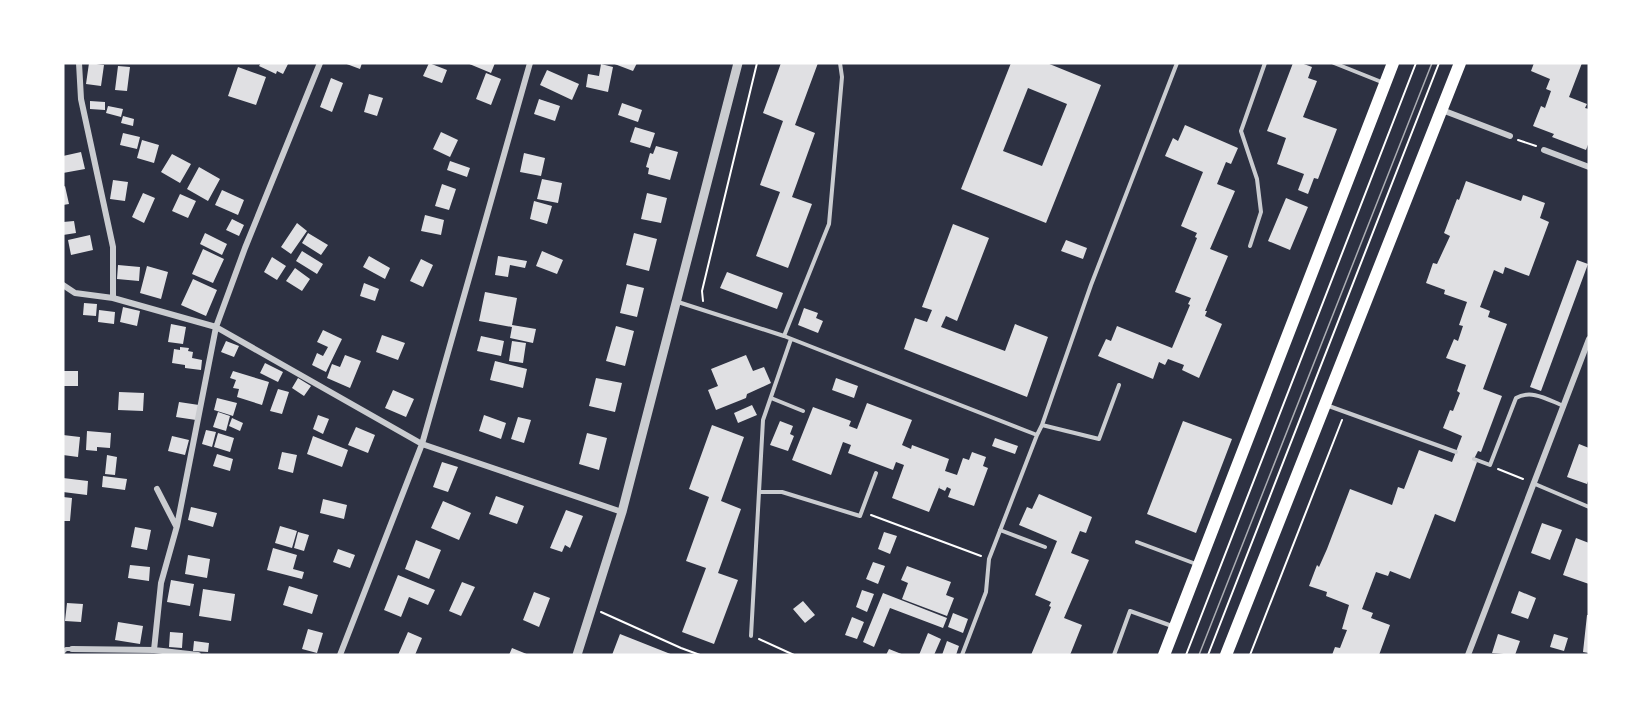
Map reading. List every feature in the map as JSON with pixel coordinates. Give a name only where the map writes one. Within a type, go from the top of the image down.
[{"type":"main road","points":[[1164,655],[1393,63]]},
{"type":"main road","points":[[1226,655],[1461,63]]},
{"type":"street","points":[[79,63],[81,99],[113,247],[113,298]]},
{"type":"street","points":[[154,650],[161,583],[177,526],[216,327],[245,248],[320,63]]},
{"type":"street","points":[[340,655],[422,444],[530,63]]},
{"type":"street","points":[[577,655],[622,512],[738,63]]},
{"type":"street","points":[[1442,110],[1510,136]]},
{"type":"street","points":[[1544,150],[1589,167]]},
{"type":"street","points":[[63,285],[75,293],[113,298],[216,327],[422,444],[622,512]]},
{"type":"street","points":[[1468,655],[1589,339]]},
{"type":"street","points":[[157,489],[177,526]]},
{"type":"street","points":[[72,649],[154,650],[198,655]]},
{"type":"lane","points":[[784,336],[829,224],[842,77],[840,63]]},
{"type":"lane","points":[[962,655],[986,592],[989,559],[1042,425],[1091,285],[1177,63]]},
{"type":"lane","points":[[1250,246],[1261,212],[1257,179],[1241,131],[1265,63]]},
{"type":"lane","points":[[1334,63],[1385,83]]},
{"type":"lane","points":[[1348,69],[1351,63]]},
{"type":"lane","points":[[678,302],[784,336],[1037,435]]},
{"type":"lane","points":[[751,636],[763,420],[791,339]]},
{"type":"lane","points":[[1042,425],[1099,439],[1119,385]]},
{"type":"lane","points":[[1474,459],[1490,465],[1516,398],[1524,393],[1533,394],[1564,406]]},
{"type":"lane","points":[[771,398],[803,411]]},
{"type":"lane","points":[[1325,404],[1456,452]]},
{"type":"lane","points":[[759,492],[782,492],[860,516],[876,473]]},
{"type":"lane","points":[[1535,484],[1589,507]]},
{"type":"lane","points":[[1000,530],[1045,547]]},
{"type":"lane","points":[[1137,542],[1199,566]]},
{"type":"lane","points":[[1114,655],[1130,611],[1175,627]]},
{"type":"lane","points":[[63,652],[66,649],[72,649]]},
{"type":"path","points":[[705,310],[702,291],[757,63]]},
{"type":"path","points":[[1186,655],[1416,63]]},
{"type":"path","points":[[1208,655],[1439,63]]},
{"type":"path","points":[[1510,136],[1544,150]]},
{"type":"path","points":[[1250,655],[1345,412]]},
{"type":"path","points":[[1490,465],[1535,484]]},
{"type":"path","points":[[862,511],[989,559]]},
{"type":"path","points":[[593,608],[700,655]]},
{"type":"path","points":[[751,636],[794,655]]},
{"type":"building","points":[[89,63],[104,65],[101,86],[86,84]]},
{"type":"building","points":[[261,63],[288,64],[283,74],[277,71],[276,74],[259,66]]},
{"type":"building","points":[[344,63],[362,63],[360,69]]},
{"type":"building","points":[[429,63],[447,70],[442,83],[423,76]]},
{"type":"building","points":[[467,63],[495,63],[491,73]]},
{"type":"building","points":[[612,63],[637,63],[633,71]]},
{"type":"building","points":[[781,63],[818,63],[795,125],[815,133],[792,197],[812,204],[788,268],[756,256],[780,192],[760,185],[783,121],[763,113]]},
{"type":"building","points":[[1011,63],[1047,63],[1101,85],[1046,223],[961,189]],"holes":[[[1028,88],[1067,104],[1042,166],[1003,151]]]},
{"type":"building","points":[[1293,63],[1312,67],[1308,78],[1317,81],[1303,117],[1337,129],[1318,179],[1314,178],[1308,194],[1298,190],[1304,174],[1277,164],[1286,138],[1267,131]]},
{"type":"building","points":[[1534,63],[1582,63],[1569,97],[1587,104],[1585,108],[1589,109],[1589,142],[1586,150],[1552,137],[1554,134],[1533,126],[1541,106],[1545,108],[1551,91],[1546,89],[1550,79],[1531,71]]},
{"type":"building","points":[[601,64],[613,67],[608,92],[586,87],[588,74],[599,76]]},
{"type":"building","points":[[118,66],[130,67],[127,91],[115,90]]},
{"type":"building","points":[[238,67],[266,77],[256,105],[228,96]]},
{"type":"building","points":[[547,70],[579,84],[572,100],[540,85]]},
{"type":"building","points":[[486,73],[501,79],[491,105],[476,99]]},
{"type":"building","points":[[331,78],[343,83],[332,112],[320,107]]},
{"type":"building","points":[[369,94],[383,98],[377,116],[364,112]]},
{"type":"building","points":[[539,99],[560,106],[555,121],[534,114]]},
{"type":"building","points":[[90,101],[105,102],[105,110],[90,109]]},
{"type":"building","points":[[622,103],[642,110],[638,122],[618,115]]},
{"type":"building","points":[[108,106],[123,109],[121,117],[106,113]]},
{"type":"building","points":[[123,116],[134,119],[133,126],[121,123]]},
{"type":"building","points":[[1185,125],[1238,148],[1231,164],[1226,162],[1217,184],[1235,191],[1210,249],[1228,256],[1205,311],[1207,311],[1205,316],[1222,324],[1199,378],[1182,370],[1184,365],[1168,359],[1165,365],[1159,362],[1153,379],[1098,356],[1106,339],[1111,341],[1117,326],[1172,348],[1190,305],[1188,304],[1191,298],[1175,292],[1197,233],[1181,226],[1203,172],[1165,156],[1173,138],[1178,141]]},
{"type":"building","points":[[635,127],[655,133],[650,148],[630,142]]},
{"type":"building","points":[[441,132],[458,140],[450,157],[433,149]]},
{"type":"building","points":[[123,133],[140,137],[137,149],[120,145]]},
{"type":"building","points":[[142,140],[159,145],[154,163],[137,158]]},
{"type":"building","points":[[656,146],[678,152],[670,180],[648,174],[649,168],[646,167],[650,153],[653,154]]},
{"type":"building","points":[[81,152],[85,169],[63,173],[63,156]]},
{"type":"building","points":[[524,153],[545,158],[541,176],[520,172]]},
{"type":"building","points":[[172,154],[191,164],[180,183],[161,172]]},
{"type":"building","points":[[450,161],[470,168],[467,177],[447,170]]},
{"type":"building","points":[[199,167],[220,179],[208,201],[187,189]]},
{"type":"building","points":[[542,179],[562,183],[558,203],[537,199]]},
{"type":"building","points":[[113,180],[128,182],[125,201],[110,199]]},
{"type":"building","points":[[1466,181],[1521,201],[1523,195],[1545,203],[1540,218],[1549,222],[1529,276],[1505,267],[1503,274],[1494,270],[1480,307],[1490,311],[1488,317],[1507,324],[1483,389],[1502,396],[1481,452],[1478,451],[1474,459],[1477,462],[1455,522],[1435,514],[1410,579],[1390,571],[1388,576],[1376,572],[1362,609],[1373,613],[1371,618],[1390,625],[1379,655],[1332,655],[1335,647],[1340,648],[1347,630],[1342,629],[1349,605],[1326,596],[1327,592],[1309,586],[1317,565],[1319,567],[1327,549],[1350,489],[1392,505],[1398,487],[1404,489],[1419,450],[1452,462],[1462,436],[1443,428],[1460,393],[1457,391],[1466,365],[1446,358],[1454,339],[1458,341],[1463,326],[1459,325],[1467,302],[1444,294],[1445,290],[1426,283],[1433,263],[1437,264],[1450,236],[1444,233]]},
{"type":"building","points":[[442,184],[456,189],[449,210],[435,206]]},
{"type":"building","points":[[65,186],[69,204],[63,205],[63,187]]},
{"type":"building","points":[[222,190],[244,200],[238,215],[215,205]]},
{"type":"building","points":[[143,193],[155,198],[144,223],[132,217]]},
{"type":"building","points":[[647,193],[667,198],[661,223],[641,219]]},
{"type":"building","points":[[180,194],[196,201],[188,218],[172,211]]},
{"type":"building","points":[[1286,198],[1308,207],[1290,250],[1268,241]]},
{"type":"building","points":[[534,201],[552,206],[547,224],[530,219]]},
{"type":"building","points":[[425,215],[444,220],[441,235],[421,231]]},
{"type":"building","points":[[232,219],[244,225],[239,236],[226,230]]},
{"type":"building","points":[[74,221],[76,233],[63,235],[63,222]]},
{"type":"building","points":[[297,223],[307,231],[291,254],[281,247]]},
{"type":"building","points":[[953,224],[989,238],[957,321],[946,316],[941,327],[1005,351],[1015,324],[1048,337],[1027,397],[904,349],[915,318],[927,322],[932,310],[922,307]]},
{"type":"building","points":[[205,233],[227,244],[222,255],[200,244]]},
{"type":"building","points":[[308,233],[328,245],[321,255],[302,243]]},
{"type":"building","points":[[634,233],[657,239],[649,271],[626,265]]},
{"type":"building","points":[[90,235],[93,250],[71,255],[68,240]]},
{"type":"building","points":[[1066,240],[1087,248],[1083,259],[1061,251]]},
{"type":"building","points":[[203,249],[224,259],[213,283],[192,274]]},
{"type":"building","points":[[302,251],[323,264],[317,274],[296,261]]},
{"type":"building","points":[[542,251],[563,260],[557,274],[536,266]]},
{"type":"building","points":[[369,256],[390,268],[385,279],[363,267]]},
{"type":"building","points":[[498,256],[527,261],[525,268],[510,265],[508,277],[495,275]]},
{"type":"building","points":[[272,257],[286,266],[277,280],[264,272]]},
{"type":"building","points":[[421,259],[433,265],[423,287],[410,281]]},
{"type":"building","points":[[1577,260],[1588,264],[1541,391],[1530,387]]},
{"type":"building","points":[[118,265],[140,267],[139,281],[117,279]]},
{"type":"building","points":[[147,266],[168,272],[161,299],[140,293]]},
{"type":"building","points":[[295,268],[310,279],[302,291],[286,281]]},
{"type":"building","points":[[727,272],[783,293],[777,309],[720,288]]},
{"type":"building","points":[[193,279],[217,290],[206,316],[181,305]]},
{"type":"building","points":[[364,283],[379,289],[375,301],[360,296]]},
{"type":"building","points":[[627,284],[644,288],[637,317],[620,313]]},
{"type":"building","points":[[485,292],[517,298],[512,325],[536,329],[533,343],[510,338],[512,327],[479,321]]},
{"type":"building","points":[[84,303],[97,304],[96,316],[83,315]]},
{"type":"building","points":[[123,307],[140,311],[137,326],[120,322]]},
{"type":"building","points":[[804,308],[818,313],[816,318],[823,321],[818,333],[798,325]]},
{"type":"building","points":[[99,310],[115,312],[114,324],[98,322]]},
{"type":"building","points":[[171,324],[186,327],[183,344],[168,342]]},
{"type":"building","points":[[616,326],[634,331],[625,366],[606,361]]},
{"type":"building","points":[[323,330],[342,339],[326,372],[312,365],[317,353],[323,356],[328,347],[317,342]]},
{"type":"building","points":[[382,335],[405,343],[398,360],[376,352]]},
{"type":"building","points":[[481,336],[504,341],[501,356],[477,351]]},
{"type":"building","points":[[226,341],[239,346],[234,357],[221,352]]},
{"type":"building","points":[[512,341],[526,343],[523,363],[509,361]]},
{"type":"building","points":[[180,347],[189,348],[188,351],[193,352],[192,358],[202,360],[201,370],[185,368],[185,365],[172,363],[174,349],[180,350]]},
{"type":"building","points":[[345,355],[361,361],[350,388],[327,378],[332,364],[340,367]]},
{"type":"building","points":[[746,355],[753,371],[764,367],[771,383],[747,394],[746,398],[716,410],[708,390],[718,386],[711,369]]},
{"type":"building","points":[[495,361],[527,369],[523,388],[490,380]]},
{"type":"building","points":[[265,363],[283,372],[278,382],[260,373]]},
{"type":"building","points":[[63,371],[78,371],[78,386],[63,386]]},
{"type":"building","points":[[233,371],[269,382],[262,405],[237,397],[239,389],[233,388],[236,380],[230,378]]},
{"type":"building","points":[[298,378],[311,386],[304,396],[292,388]]},
{"type":"building","points":[[596,378],[622,383],[615,412],[589,406]]},
{"type":"building","points":[[836,378],[858,386],[854,398],[832,390]]},
{"type":"building","points":[[278,389],[289,392],[282,414],[270,411]]},
{"type":"building","points":[[393,390],[414,399],[406,417],[385,408]]},
{"type":"building","points":[[119,392],[144,393],[143,411],[118,410]]},
{"type":"building","points":[[217,398],[237,403],[233,416],[214,410]]},
{"type":"building","points":[[179,402],[199,405],[196,420],[176,417]]},
{"type":"building","points":[[867,403],[912,420],[902,445],[911,449],[912,445],[949,459],[945,471],[957,475],[963,458],[969,460],[972,452],[986,457],[983,466],[988,468],[974,506],[948,497],[951,489],[947,487],[945,491],[939,488],[940,485],[929,512],[892,498],[904,465],[896,462],[893,470],[848,453],[851,445],[843,442],[831,475],[792,460],[813,407],[851,421],[849,426],[857,429]]},
{"type":"building","points":[[752,405],[757,415],[738,423],[734,413]]},
{"type":"building","points":[[218,412],[230,416],[226,431],[213,427]]},
{"type":"building","points":[[318,415],[329,419],[323,434],[313,429]]},
{"type":"building","points":[[484,415],[506,423],[501,439],[479,431]]},
{"type":"building","points":[[518,417],[531,420],[524,443],[511,439]]},
{"type":"building","points":[[232,418],[243,423],[240,431],[229,426]]},
{"type":"building","points":[[780,421],[793,426],[790,434],[794,436],[788,451],[770,445]]},
{"type":"building","points":[[1183,421],[1232,439],[1196,533],[1147,514]]},
{"type":"building","points":[[712,425],[744,437],[721,501],[741,509],[718,573],[738,580],[714,644],[682,632],[706,568],[686,561],[709,497],[689,489]]},
{"type":"building","points":[[356,427],[375,435],[368,453],[348,445]]},
{"type":"building","points":[[206,430],[216,432],[212,447],[202,444]]},
{"type":"building","points":[[87,431],[111,433],[110,448],[97,447],[97,451],[86,450]]},
{"type":"building","points":[[218,433],[234,438],[230,452],[214,447]]},
{"type":"building","points":[[587,433],[607,438],[599,470],[579,464]]},
{"type":"building","points":[[63,435],[80,437],[78,457],[63,455]]},
{"type":"building","points":[[172,436],[189,440],[185,455],[168,451]]},
{"type":"building","points":[[313,436],[348,450],[342,467],[307,454]]},
{"type":"building","points":[[995,438],[1018,446],[1015,454],[992,446]]},
{"type":"building","points":[[1579,444],[1589,448],[1587,484],[1567,477]]},
{"type":"building","points":[[282,452],[297,455],[293,473],[278,469]]},
{"type":"building","points":[[217,454],[233,459],[230,471],[213,466]]},
{"type":"building","points":[[107,455],[117,457],[115,475],[105,474]]},
{"type":"building","points":[[442,462],[458,467],[448,492],[433,487]]},
{"type":"building","points":[[103,476],[127,479],[125,490],[102,487]]},
{"type":"building","points":[[63,478],[88,481],[87,495],[63,492]]},
{"type":"building","points":[[1039,494],[1092,517],[1086,533],[1080,531],[1071,553],[1089,560],[1064,618],[1082,625],[1070,655],[1031,655],[1051,607],[1049,606],[1051,602],[1035,595],[1057,541],[1019,525],[1027,507],[1032,509]]},
{"type":"building","points":[[496,496],[524,506],[517,524],[489,514]]},
{"type":"building","points":[[63,497],[72,498],[70,521],[63,521]]},
{"type":"building","points":[[323,499],[347,505],[344,519],[320,513]]},
{"type":"building","points":[[443,501],[471,513],[459,540],[431,528]]},
{"type":"building","points":[[191,507],[217,513],[213,527],[188,520]]},
{"type":"building","points":[[566,510],[583,516],[570,548],[565,545],[562,552],[550,548]]},
{"type":"building","points":[[1542,523],[1562,530],[1550,560],[1531,553]]},
{"type":"building","points":[[280,526],[297,531],[292,548],[275,543]]},
{"type":"building","points":[[135,527],[151,530],[147,550],[131,547]]},
{"type":"building","points":[[298,532],[309,535],[304,551],[294,548]]},
{"type":"building","points":[[884,532],[897,536],[890,554],[878,549]]},
{"type":"building","points":[[1576,538],[1589,543],[1589,584],[1563,575]]},
{"type":"building","points":[[416,540],[441,550],[429,579],[405,569]]},
{"type":"building","points":[[273,548],[297,555],[293,569],[304,572],[302,579],[267,570]]},
{"type":"building","points":[[338,549],[355,555],[350,568],[333,562]]},
{"type":"building","points":[[188,555],[210,559],[207,578],[185,574]]},
{"type":"building","points":[[873,562],[885,566],[878,584],[866,579]]},
{"type":"building","points":[[130,565],[150,567],[149,581],[128,578]]},
{"type":"building","points":[[907,566],[951,582],[946,595],[954,598],[947,616],[902,599],[908,583],[901,580]]},
{"type":"building","points":[[398,575],[435,590],[428,605],[409,597],[401,617],[384,610]]},
{"type":"building","points":[[171,580],[194,584],[190,606],[167,602]]},
{"type":"building","points":[[462,582],[475,587],[461,616],[449,611]]},
{"type":"building","points":[[289,586],[318,595],[312,614],[283,605]]},
{"type":"building","points":[[203,589],[235,594],[231,621],[199,616]]},
{"type":"building","points":[[862,590],[874,594],[867,612],[856,607]]},
{"type":"building","points":[[1519,591],[1536,598],[1528,619],[1511,613]]},
{"type":"building","points":[[534,592],[550,598],[539,627],[523,620]]},
{"type":"building","points":[[883,593],[947,618],[943,628],[890,608],[874,647],[863,642]]},
{"type":"building","points":[[803,601],[815,615],[805,623],[793,609]]},
{"type":"building","points":[[67,603],[83,604],[81,622],[65,621]]},
{"type":"building","points":[[953,613],[968,619],[963,633],[948,627]]},
{"type":"building","points":[[1587,615],[1589,615],[1589,653],[1583,652]]},
{"type":"building","points":[[852,617],[864,622],[857,639],[845,635]]},
{"type":"building","points":[[118,622],[143,626],[140,644],[115,640]]},
{"type":"building","points":[[308,629],[323,633],[317,653],[302,649]]},
{"type":"building","points":[[170,632],[183,633],[182,648],[169,647]]},
{"type":"building","points":[[408,632],[422,638],[415,655],[398,655]]},
{"type":"building","points":[[928,633],[941,639],[934,655],[919,655]]},
{"type":"building","points":[[620,634],[673,655],[612,655]]},
{"type":"building","points":[[1498,634],[1520,641],[1515,655],[1492,653]]},
{"type":"building","points":[[1554,634],[1568,638],[1564,651],[1550,647]]},
{"type":"building","points":[[194,641],[209,643],[208,652],[193,651]]},
{"type":"building","points":[[947,641],[959,646],[956,655],[942,655]]},
{"type":"building","points":[[512,648],[529,655],[509,655]]},
{"type":"building","points":[[889,649],[904,655],[886,655]]},
{"type":"tram line","points":[[1199,655],[1432,63]]}]
